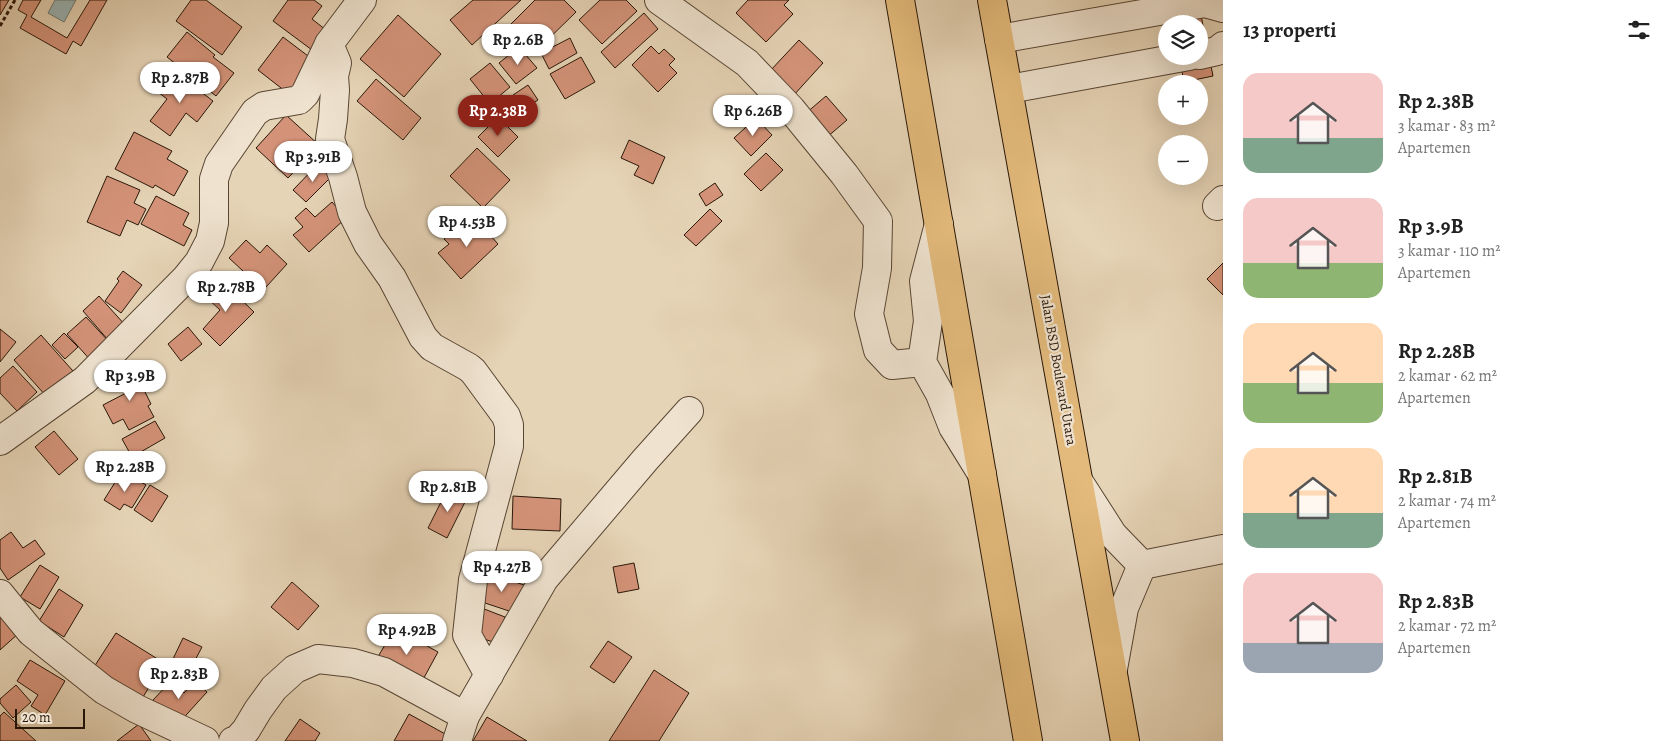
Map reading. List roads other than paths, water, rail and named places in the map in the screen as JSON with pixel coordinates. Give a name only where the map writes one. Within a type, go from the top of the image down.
[{"type":"main road","points":[[900,0],[1028,741]]},
{"type":"main road","name":"Jalan BSD Boulevard Utara","points":[[992,0],[1125,741]]},
{"type":"street","points":[[0,441],[85,380],[186,278],[199,262],[210,241],[214,223],[214,179],[219,164],[256,112],[264,106],[298,100],[302,97],[329,44],[362,0]]},
{"type":"street","points":[[659,0],[746,63],[791,109],[878,221],[878,268],[869,314],[878,350],[892,364],[922,362]]},
{"type":"street","points":[[1000,39],[1205,3],[1223,8]]},
{"type":"street","points":[[329,44],[336,63],[334,76],[335,102],[330,139],[356,220],[368,244],[392,278],[423,337],[438,351],[473,371],[506,416],[509,424],[509,446],[474,580],[467,635],[489,675]]},
{"type":"street","points":[[1208,52],[1217,51],[1223,46]]},
{"type":"street","points":[[1008,89],[1158,62]]},
{"type":"street","points":[[939,224],[924,281],[928,320],[922,362],[940,394],[953,426],[982,474]]},
{"type":"street","points":[[233,741],[237,740],[246,730],[274,688],[295,669],[318,659],[353,663],[384,672],[461,729],[489,675],[544,579],[689,411]]},
{"type":"street","points":[[1079,482],[1113,535],[1142,566]]},
{"type":"street","points":[[1142,566],[1223,550]]},
{"type":"street","points":[[1113,671],[1124,608],[1142,566]]},
{"type":"street","points":[[0,594],[31,632],[104,690],[137,709],[205,741]]},
{"type":"water","points":[[55,0],[76,0],[64,22],[48,13]]}]
